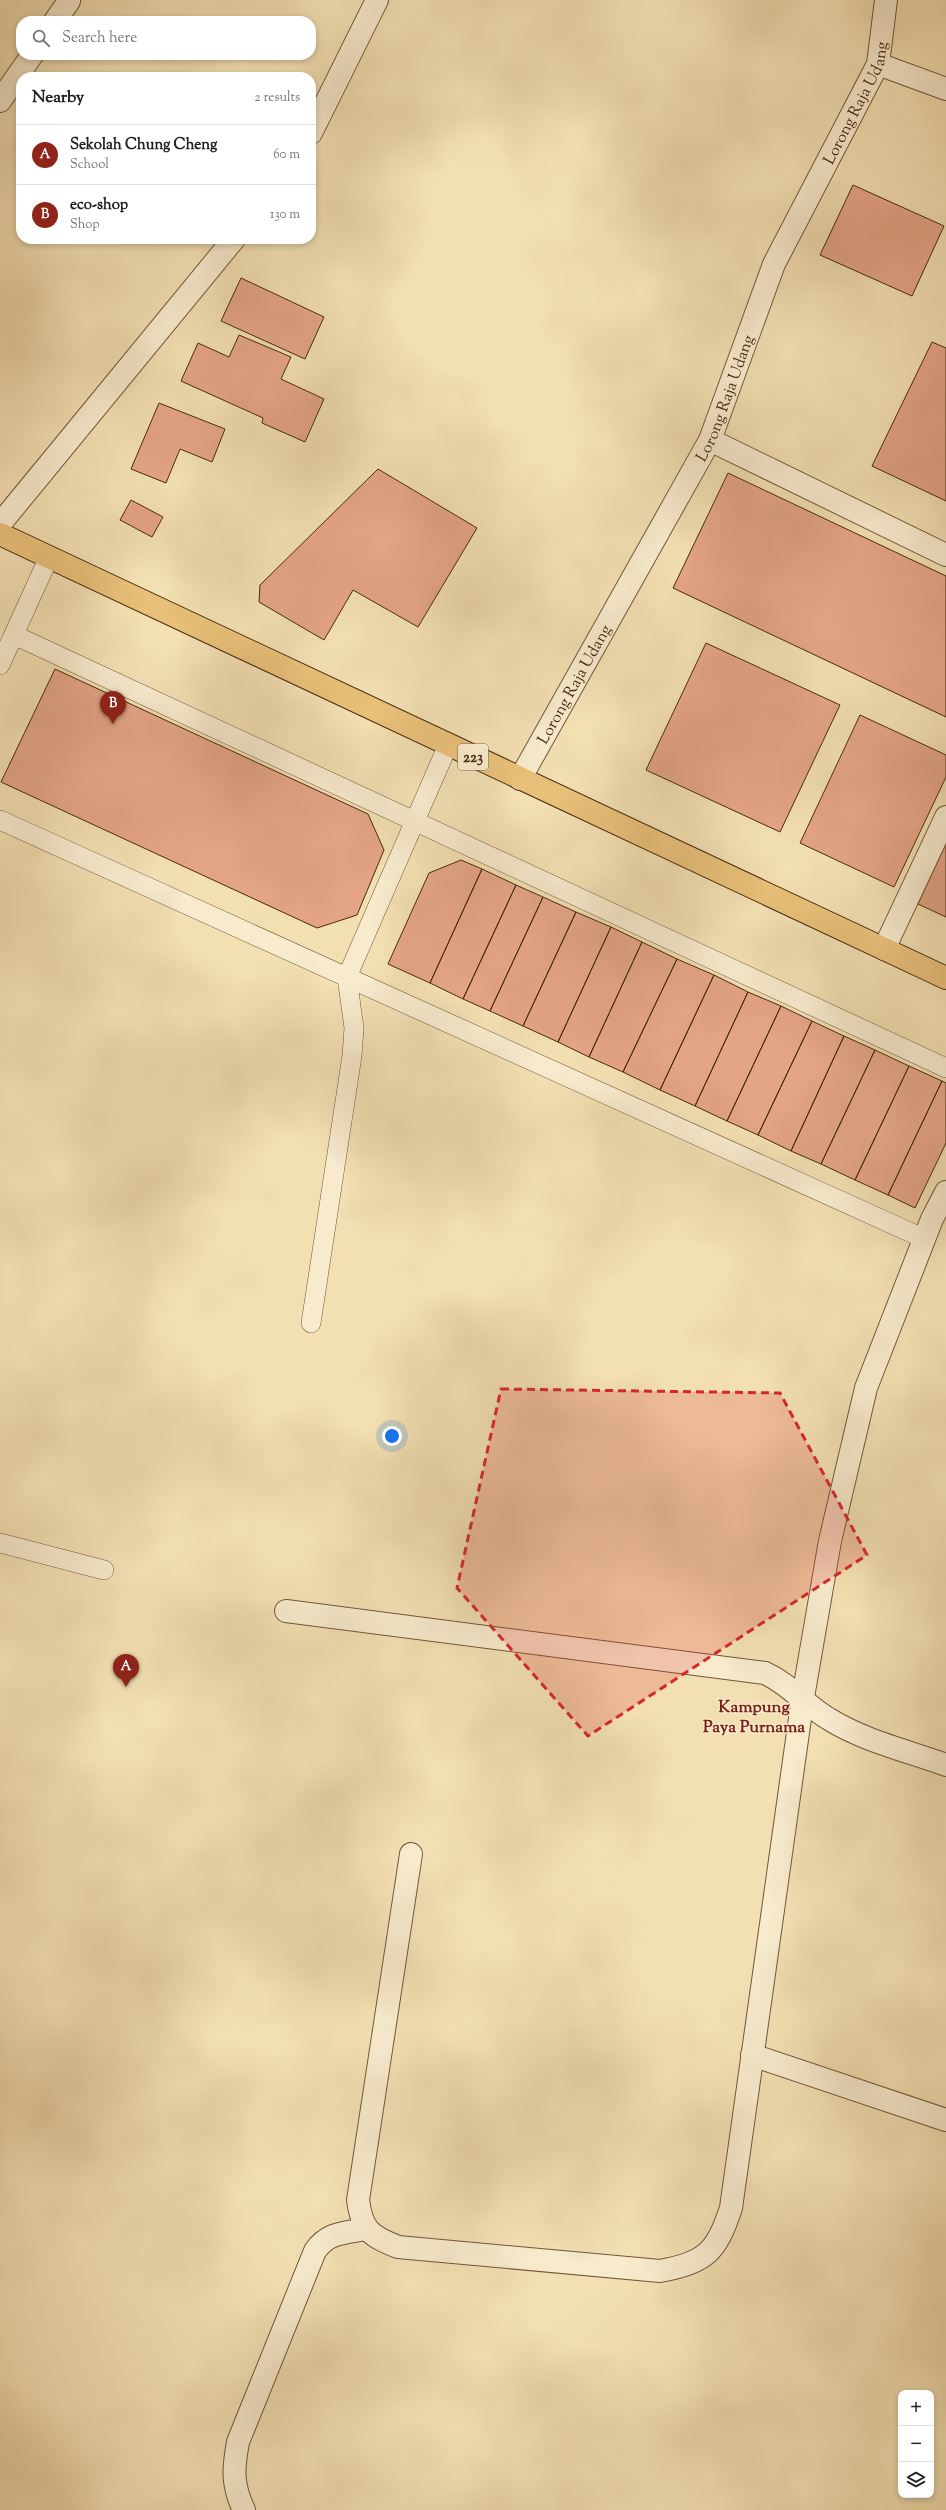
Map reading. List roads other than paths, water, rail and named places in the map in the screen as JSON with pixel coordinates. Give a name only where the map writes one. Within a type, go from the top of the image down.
[{"type":"main road","name":"223","points":[[0,534],[946,978]]},
{"type":"street","points":[[316,123],[377,0]]},
{"type":"street","name":"Lorong Raja Udang","points":[[520,779],[710,440],[774,264],[878,64],[886,0]]},
{"type":"street","points":[[58,16],[69,1]]},
{"type":"street","points":[[20,72],[29,60]]},
{"type":"street","points":[[878,64],[946,89]]},
{"type":"street","points":[[0,101],[16,78]]},
{"type":"street","points":[[0,524],[230,244]]},
{"type":"street","points":[[710,440],[946,555]]},
{"type":"street","points":[[884,950],[946,818]]},
{"type":"street","points":[[411,1854],[358,2200],[366,2229],[379,2240],[398,2247],[660,2271],[688,2266],[710,2252],[723,2231],[731,2208],[803,1697],[830,1542],[866,1388],[925,1239],[946,1192]]},
{"type":"street","points":[[286,1611],[765,1673],[782,1681],[828,1719],[848,1730],[946,1765]]},
{"type":"street","points":[[752,2055],[946,2120]]},
{"type":"street","points":[[244,2510],[236,2493],[233,2467],[238,2442],[315,2251],[322,2241],[332,2236],[366,2229]]},
{"type":"lane","points":[[0,664],[49,557]]},
{"type":"lane","points":[[14,635],[946,1068]]},
{"type":"lane","points":[[311,1323],[352,1056],[354,1028],[347,977],[448,745]]},
{"type":"lane","points":[[0,820],[925,1239]]},
{"type":"lane","points":[[0,1543],[104,1570]]},
{"type":"place","name":"eco-shop","points":[[113,724]]},
{"type":"place","name":"Sekolah Chung Cheng","points":[[126,1687]]},
{"type":"district","name":"Kampung Paya Purnama","points":[[754,1716]]}]
